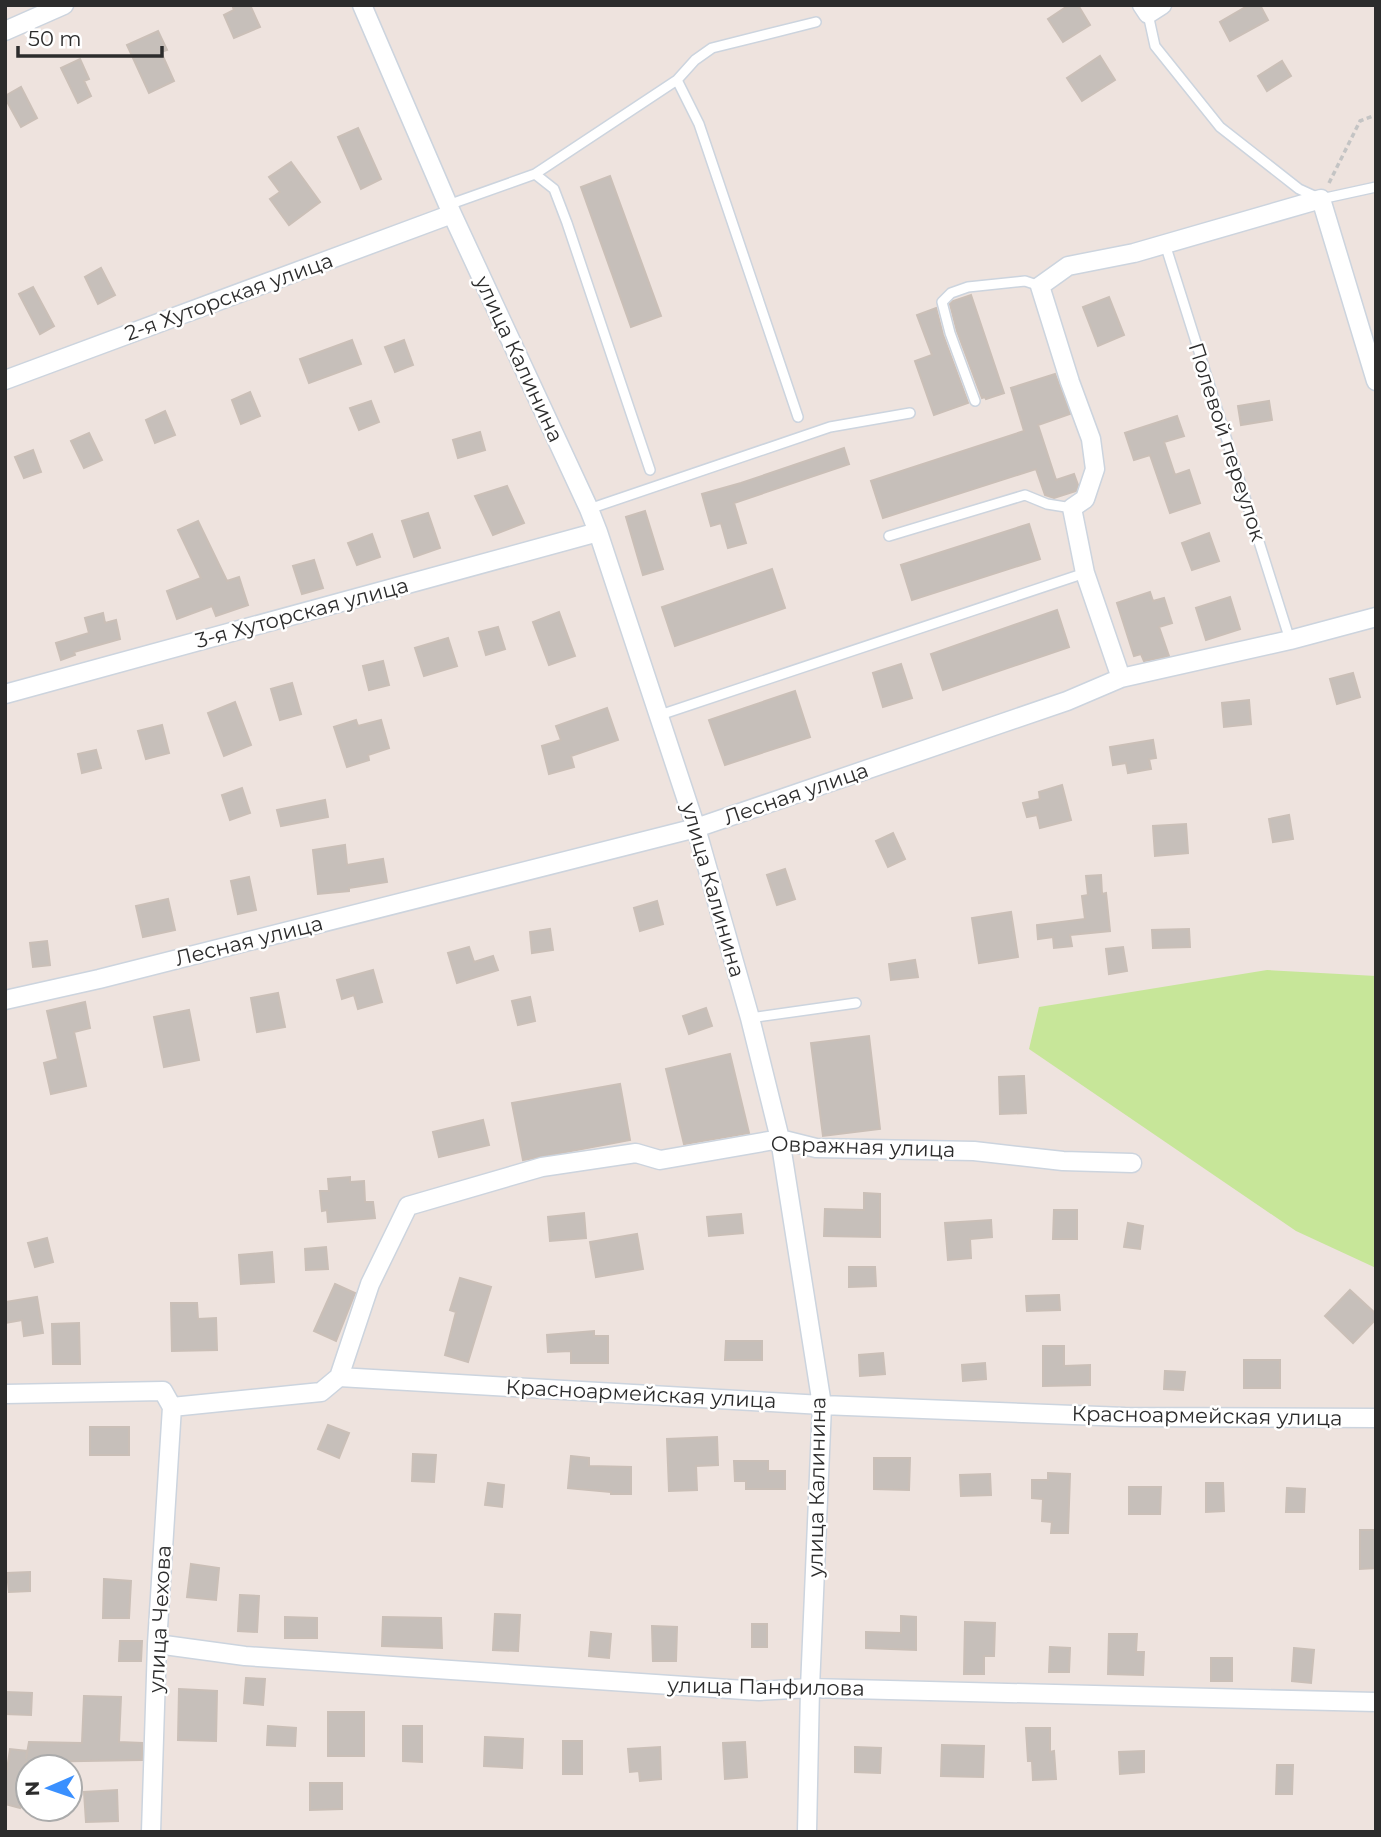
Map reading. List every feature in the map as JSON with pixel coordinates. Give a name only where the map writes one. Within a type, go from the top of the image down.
[{"type":"street","points":[[5,31],[64,5]]},
{"type":"street","name":"улица Калинина","points":[[362,5],[450,210],[598,532],[696,828],[750,1017],[780,1139],[822,1405],[807,1832]]},
{"type":"street","points":[[1121,678],[1085,573],[1072,508],[1085,499],[1095,469],[1091,439],[1040,286],[1068,266],[1134,253],[1321,199],[1376,381]]},
{"type":"street","name":"2-я Хуторская улица","points":[[5,380],[450,210]]},
{"type":"street","name":"3-я Хуторская улица","points":[[5,694],[598,532]]},
{"type":"street","name":"Лесная улица","points":[[5,1000],[99,979],[696,828],[1067,701],[1121,678],[1290,640],[1376,617]]},
{"type":"street","name":"Овражная улица","points":[[339,1377],[370,1284],[408,1206],[541,1167],[636,1153],[660,1160],[780,1139],[816,1148],[974,1151],[1063,1161],[1132,1163]]},
{"type":"street","points":[[5,1394],[163,1391],[172,1407],[321,1392],[339,1377]]},
{"type":"street","name":"Красноармейская улица","points":[[339,1377],[822,1405],[1125,1417],[1376,1418]]},
{"type":"street","name":"улица Чехова","points":[[151,1832],[157,1644],[172,1407]]},
{"type":"street","name":"улица Панфилова","points":[[157,1644],[246,1656],[759,1691],[810,1688],[1376,1702]]},
{"type":"lane","points":[[1151,8],[1156,46],[1220,127],[1299,189],[1321,199],[1376,187]]},
{"type":"lane","points":[[450,210],[535,174],[677,80],[695,60],[712,48],[816,22]]},
{"type":"lane","points":[[677,80],[699,124],[798,416]]},
{"type":"lane","points":[[535,174],[554,189],[650,470]]},
{"type":"lane","name":"Полевой переулок","points":[[1165,244],[1290,640]]},
{"type":"lane","points":[[975,401],[950,333],[942,302],[951,293],[968,287],[1025,281],[1040,286]]},
{"type":"lane","points":[[589,509],[830,427],[910,413]]},
{"type":"lane","points":[[889,537],[1025,495],[1047,504],[1072,508]]},
{"type":"lane","points":[[660,716],[1085,573]]},
{"type":"lane","points":[[750,1017],[856,1003]]},
{"type":"path","points":[[1321,199],[1360,121],[1376,116]]},
{"type":"green space","points":[[1267,970],[1376,976],[1376,1268],[1296,1231],[1029,1049],[1039,1007]]},
{"type":"building","points":[[232,5],[250,5],[260,27],[234,38],[224,15],[234,10]]},
{"type":"building","points":[[1069,5],[1078,5],[1090,25],[1063,42],[1048,19]]},
{"type":"building","points":[[1249,5],[1260,5],[1268,20],[1230,41],[1220,22]]},
{"type":"building","points":[[158,31],[167,50],[161,52],[174,81],[149,93],[127,45]]},
{"type":"building","points":[[1100,56],[1115,80],[1082,101],[1067,78]]},
{"type":"building","points":[[80,59],[89,79],[84,81],[91,96],[78,103],[61,68]]},
{"type":"building","points":[[1282,61],[1291,76],[1267,91],[1258,76]]},
{"type":"building","points":[[21,87],[37,118],[21,127],[5,96]]},
{"type":"building","points":[[358,128],[381,179],[361,189],[338,137]]},
{"type":"building","points":[[291,162],[320,202],[289,225],[270,199],[280,192],[269,177]]},
{"type":"building","points":[[610,176],[661,316],[631,327],[581,187]]},
{"type":"building","points":[[101,268],[115,295],[98,304],[85,277]]},
{"type":"building","points":[[33,287],[54,326],[40,334],[19,294]]},
{"type":"building","points":[[971,295],[1004,393],[986,399],[982,398],[950,304]]},
{"type":"building","points":[[1109,297],[1124,335],[1098,346],[1083,307]]},
{"type":"building","points":[[936,308],[968,403],[934,415],[915,361],[932,355],[917,315]]},
{"type":"building","points":[[352,340],[361,364],[309,383],[300,359]]},
{"type":"building","points":[[404,340],[413,365],[395,372],[385,347]]},
{"type":"building","points":[[1055,374],[1070,414],[1038,425],[1056,480],[1074,474],[1078,485],[1076,491],[1054,498],[1045,495],[1036,469],[883,518],[871,481],[1024,431],[1011,388]]},
{"type":"building","points":[[250,392],[260,416],[241,424],[232,400]]},
{"type":"building","points":[[371,401],[379,422],[359,430],[350,408]]},
{"type":"building","points":[[1269,401],[1272,420],[1241,425],[1238,406]]},
{"type":"building","points":[[165,411],[175,435],[155,443],[146,420]]},
{"type":"building","points":[[1177,416],[1184,436],[1164,442],[1175,475],[1189,470],[1200,503],[1170,513],[1150,455],[1134,460],[1125,433]]},
{"type":"building","points":[[480,432],[485,450],[458,458],[453,440]]},
{"type":"building","points":[[89,433],[102,460],[84,468],[71,441]]},
{"type":"building","points":[[844,448],[849,464],[734,503],[746,543],[728,548],[721,523],[711,526],[702,494]]},
{"type":"building","points":[[33,450],[41,472],[24,478],[15,457]]},
{"type":"building","points":[[507,486],[524,523],[493,535],[475,496]]},
{"type":"building","points":[[645,511],[663,569],[643,575],[626,517]]},
{"type":"building","points":[[428,513],[440,548],[414,557],[402,521]]},
{"type":"building","points":[[198,521],[227,581],[239,577],[248,605],[216,616],[212,606],[177,619],[167,591],[201,578],[178,530]]},
{"type":"building","points":[[1029,524],[1040,559],[912,600],[901,565]]},
{"type":"building","points":[[1209,533],[1219,561],[1192,570],[1182,543]]},
{"type":"building","points":[[372,534],[380,557],[357,565],[348,543]]},
{"type":"building","points":[[314,560],[323,588],[302,594],[293,566]]},
{"type":"building","points":[[772,569],[785,608],[675,646],[662,607]]},
{"type":"building","points":[[1150,592],[1153,601],[1164,598],[1172,623],[1159,627],[1169,656],[1144,661],[1141,654],[1134,656],[1117,603]]},
{"type":"building","points":[[1230,597],[1240,629],[1206,640],[1196,608]]},
{"type":"building","points":[[1057,610],[1069,647],[943,690],[931,654]]},
{"type":"building","points":[[559,612],[575,656],[549,665],[533,622]]},
{"type":"building","points":[[103,613],[105,623],[116,620],[120,639],[74,652],[75,655],[61,660],[56,643],[89,633],[85,618]]},
{"type":"building","points":[[498,627],[505,649],[486,655],[479,632]]},
{"type":"building","points":[[448,638],[457,666],[424,676],[415,648]]},
{"type":"building","points":[[383,661],[389,685],[369,690],[363,666]]},
{"type":"building","points":[[901,664],[912,698],[883,707],[873,673]]},
{"type":"building","points":[[1353,673],[1360,697],[1337,704],[1330,679]]},
{"type":"building","points":[[292,683],[301,714],[280,720],[271,689]]},
{"type":"building","points":[[795,691],[810,737],[725,765],[709,720]]},
{"type":"building","points":[[1249,700],[1251,724],[1224,727],[1222,703]]},
{"type":"building","points":[[235,702],[251,745],[224,756],[208,713]]},
{"type":"building","points":[[607,708],[618,740],[571,756],[574,767],[549,774],[542,746],[561,740],[556,726]]},
{"type":"building","points":[[356,720],[358,726],[381,720],[389,748],[368,755],[369,760],[347,767],[334,727]]},
{"type":"building","points":[[162,725],[169,753],[146,759],[138,731]]},
{"type":"building","points":[[1153,740],[1156,758],[1149,759],[1151,769],[1128,773],[1126,763],[1113,765],[1110,747]]},
{"type":"building","points":[[96,750],[101,768],[82,773],[78,754]]},
{"type":"building","points":[[1062,785],[1071,820],[1040,828],[1037,815],[1027,817],[1023,803],[1040,799],[1039,792]]},
{"type":"building","points":[[242,788],[250,813],[230,820],[222,795]]},
{"type":"building","points":[[325,800],[328,817],[281,826],[277,810]]},
{"type":"building","points":[[1289,815],[1293,839],[1273,842],[1269,819]]},
{"type":"building","points":[[1186,824],[1188,853],[1155,856],[1153,826]]},
{"type":"building","points":[[893,833],[905,859],[888,867],[876,841]]},
{"type":"building","points":[[345,845],[347,865],[383,859],[387,882],[349,888],[349,891],[318,894],[313,850]]},
{"type":"building","points":[[785,869],[795,899],[777,905],[767,875]]},
{"type":"building","points":[[1101,875],[1110,931],[1070,935],[1072,946],[1054,948],[1053,937],[1038,939],[1037,925],[1085,919],[1082,896],[1088,895],[1086,876]]},
{"type":"building","points":[[249,877],[256,910],[238,914],[231,881]]},
{"type":"building","points":[[168,899],[175,930],[143,937],[136,906]]},
{"type":"building","points":[[657,901],[663,924],[640,931],[634,908]]},
{"type":"building","points":[[1011,912],[1018,957],[979,963],[972,918]]},
{"type":"building","points":[[550,929],[553,950],[532,953],[530,932]]},
{"type":"building","points":[[1189,929],[1190,947],[1153,948],[1152,930]]},
{"type":"building","points":[[47,941],[50,965],[33,967],[30,943]]},
{"type":"building","points":[[469,947],[474,962],[493,956],[498,970],[457,983],[448,953]]},
{"type":"building","points":[[1123,947],[1127,971],[1109,974],[1106,949]]},
{"type":"building","points":[[915,960],[918,977],[891,980],[889,964]]},
{"type":"building","points":[[373,970],[382,1002],[358,1009],[354,995],[342,999],[337,980]]},
{"type":"building","points":[[278,993],[285,1027],[257,1032],[251,998]]},
{"type":"building","points":[[530,997],[535,1021],[518,1025],[512,1001]]},
{"type":"building","points":[[85,1002],[90,1028],[74,1032],[86,1086],[51,1094],[44,1063],[58,1059],[47,1011]]},
{"type":"building","points":[[706,1008],[712,1026],[689,1034],[683,1016]]},
{"type":"building","points":[[189,1010],[199,1060],[164,1067],[154,1017]]},
{"type":"building","points":[[869,1036],[880,1129],[823,1136],[811,1043]]},
{"type":"building","points":[[730,1054],[749,1133],[684,1144],[666,1069]]},
{"type":"building","points":[[1024,1076],[1026,1113],[1000,1114],[999,1077]]},
{"type":"building","points":[[620,1084],[630,1140],[523,1160],[512,1103]]},
{"type":"building","points":[[483,1120],[489,1145],[439,1157],[433,1132]]},
{"type":"building","points":[[350,1177],[350,1182],[364,1181],[365,1202],[373,1202],[375,1218],[328,1222],[327,1210],[322,1211],[320,1191],[329,1191],[328,1179]]},
{"type":"building","points":[[864,1193],[880,1194],[880,1237],[824,1236],[825,1209],[864,1210]]},
{"type":"building","points":[[1054,1210],[1077,1210],[1077,1239],[1053,1239]]},
{"type":"building","points":[[584,1213],[586,1238],[550,1241],[548,1217]]},
{"type":"building","points":[[741,1214],[743,1233],[709,1236],[707,1217]]},
{"type":"building","points":[[991,1220],[992,1237],[970,1239],[971,1258],[948,1260],[945,1223]]},
{"type":"building","points":[[1128,1223],[1143,1226],[1140,1249],[1124,1247]]},
{"type":"building","points":[[637,1234],[643,1269],[596,1277],[590,1242]]},
{"type":"building","points":[[47,1238],[53,1262],[35,1267],[28,1243]]},
{"type":"building","points":[[326,1247],[328,1269],[306,1270],[305,1249]]},
{"type":"building","points":[[272,1252],[274,1282],[241,1284],[239,1255]]},
{"type":"building","points":[[849,1267],[875,1267],[876,1286],[849,1287]]},
{"type":"building","points":[[460,1278],[491,1287],[468,1362],[445,1355],[456,1312],[450,1310]]},
{"type":"building","points":[[335,1284],[355,1293],[336,1341],[314,1331]]},
{"type":"building","points":[[1350,1290],[1376,1314],[1376,1319],[1353,1343],[1325,1316]]},
{"type":"building","points":[[1059,1295],[1060,1310],[1027,1311],[1026,1296]]},
{"type":"building","points":[[37,1297],[43,1333],[24,1336],[22,1320],[5,1323],[5,1302]]},
{"type":"building","points":[[171,1303],[197,1303],[198,1319],[216,1318],[217,1350],[172,1351]]},
{"type":"building","points":[[79,1323],[80,1364],[53,1364],[52,1324]]},
{"type":"building","points":[[594,1331],[594,1336],[608,1336],[608,1363],[571,1363],[571,1351],[548,1352],[547,1335]]},
{"type":"building","points":[[726,1341],[762,1341],[762,1360],[725,1360]]},
{"type":"building","points":[[1043,1346],[1064,1346],[1064,1366],[1090,1365],[1090,1385],[1043,1386]]},
{"type":"building","points":[[883,1353],[885,1374],[860,1376],[859,1355]]},
{"type":"building","points":[[1244,1360],[1280,1360],[1280,1388],[1244,1388]]},
{"type":"building","points":[[985,1363],[986,1379],[963,1381],[962,1365]]},
{"type":"building","points":[[1165,1371],[1185,1372],[1183,1390],[1164,1389]]},
{"type":"building","points":[[328,1425],[349,1433],[339,1458],[318,1449]]},
{"type":"building","points":[[90,1427],[129,1427],[129,1455],[90,1455]]},
{"type":"building","points":[[717,1437],[718,1465],[696,1466],[697,1490],[669,1491],[667,1439]]},
{"type":"building","points":[[413,1454],[436,1455],[434,1482],[412,1481]]},
{"type":"building","points":[[571,1456],[589,1458],[589,1466],[631,1467],[631,1494],[568,1488]]},
{"type":"building","points":[[874,1458],[910,1458],[909,1490],[874,1489]]},
{"type":"building","points":[[734,1461],[768,1461],[768,1471],[785,1471],[785,1489],[746,1489],[746,1481],[735,1481]]},
{"type":"building","points":[[1048,1473],[1070,1474],[1068,1533],[1051,1533],[1052,1522],[1042,1521],[1043,1499],[1032,1498],[1032,1480],[1048,1480]]},
{"type":"building","points":[[990,1474],[991,1495],[961,1496],[960,1475]]},
{"type":"building","points":[[488,1483],[504,1485],[502,1507],[485,1505]]},
{"type":"building","points":[[1206,1483],[1223,1483],[1224,1511],[1206,1512]]},
{"type":"building","points":[[1129,1487],[1161,1487],[1160,1514],[1129,1514]]},
{"type":"building","points":[[1287,1488],[1305,1489],[1304,1512],[1286,1512]]},
{"type":"building","points":[[1360,1530],[1376,1530],[1376,1568],[1360,1569]]},
{"type":"building","points":[[191,1564],[219,1568],[216,1600],[187,1597]]},
{"type":"building","points":[[30,1572],[30,1591],[9,1592],[7,1573]]},
{"type":"building","points":[[104,1579],[131,1581],[129,1618],[103,1618]]},
{"type":"building","points":[[240,1595],[259,1596],[257,1632],[238,1631]]},
{"type":"building","points":[[495,1614],[520,1615],[518,1651],[493,1650]]},
{"type":"building","points":[[901,1616],[916,1617],[916,1650],[866,1648],[866,1632],[901,1633]]},
{"type":"building","points":[[285,1617],[317,1618],[317,1638],[285,1638]]},
{"type":"building","points":[[383,1617],[441,1618],[442,1648],[382,1646]]},
{"type":"building","points":[[965,1622],[995,1623],[994,1656],[984,1656],[984,1674],[964,1674]]},
{"type":"building","points":[[752,1624],[767,1624],[767,1647],[752,1647]]},
{"type":"building","points":[[652,1626],[677,1627],[676,1661],[653,1661]]},
{"type":"building","points":[[591,1632],[611,1634],[609,1658],[589,1656]]},
{"type":"building","points":[[1109,1634],[1137,1634],[1136,1652],[1144,1652],[1143,1675],[1108,1674]]},
{"type":"building","points":[[120,1641],[142,1641],[141,1661],[119,1661]]},
{"type":"building","points":[[1050,1647],[1070,1648],[1069,1672],[1049,1672]]},
{"type":"building","points":[[1294,1648],[1314,1650],[1311,1683],[1292,1681]]},
{"type":"building","points":[[1211,1658],[1232,1658],[1232,1681],[1211,1681]]},
{"type":"building","points":[[246,1678],[265,1679],[263,1705],[244,1703]]},
{"type":"building","points":[[179,1689],[217,1691],[216,1741],[178,1740]]},
{"type":"building","points":[[5,1692],[32,1693],[31,1715],[5,1714]]},
{"type":"building","points":[[84,1696],[121,1697],[119,1742],[142,1743],[142,1760],[84,1761],[84,1753],[27,1753],[29,1742],[82,1743]]},
{"type":"building","points":[[328,1712],[364,1712],[364,1756],[328,1756]]},
{"type":"building","points":[[268,1726],[296,1728],[295,1746],[267,1745]]},
{"type":"building","points":[[403,1726],[422,1726],[422,1762],[403,1761]]},
{"type":"building","points":[[1026,1728],[1050,1728],[1050,1752],[1054,1751],[1056,1779],[1033,1780],[1032,1761],[1028,1761]]},
{"type":"building","points":[[485,1737],[523,1739],[522,1768],[484,1766]]},
{"type":"building","points":[[563,1741],[582,1741],[582,1774],[563,1774]]},
{"type":"building","points":[[745,1742],[747,1777],[725,1779],[723,1743]]},
{"type":"building","points":[[942,1745],[984,1746],[983,1777],[941,1776]]},
{"type":"building","points":[[660,1747],[661,1779],[640,1781],[639,1771],[630,1772],[628,1749]]},
{"type":"building","points":[[855,1747],[881,1748],[880,1773],[855,1772]]},
{"type":"building","points":[[10,1749],[27,1751],[14,1753],[14,1806],[5,1804]]},
{"type":"building","points":[[1144,1751],[1144,1772],[1120,1774],[1119,1752]]},
{"type":"building","points":[[1277,1765],[1293,1765],[1292,1794],[1276,1794]]},
{"type":"building","points":[[310,1783],[342,1783],[342,1809],[310,1810]]},
{"type":"building","points":[[117,1790],[118,1821],[86,1822],[84,1792]]}]
